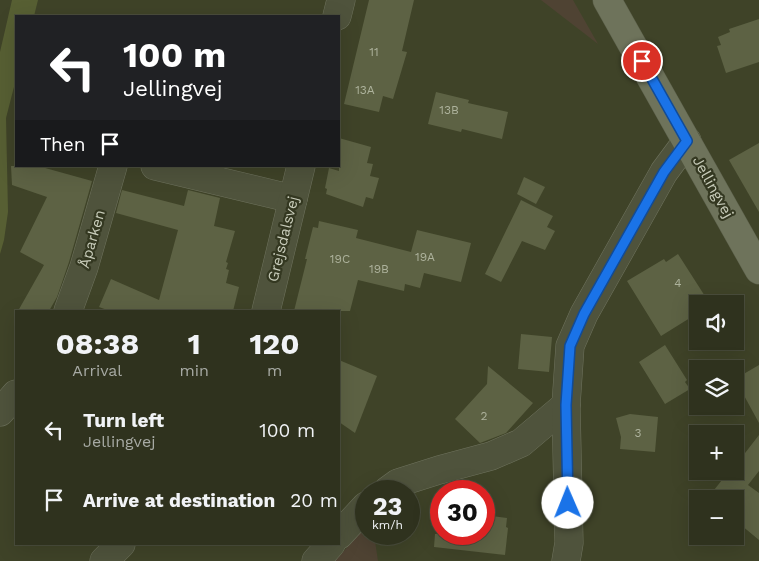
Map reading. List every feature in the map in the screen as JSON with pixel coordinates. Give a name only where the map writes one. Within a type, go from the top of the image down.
[{"type":"main road","name":"Jellingvej","points":[[607,0],[759,270]]},
{"type":"street","points":[[337,15],[341,0]]},
{"type":"street","points":[[566,561],[569,543],[566,405],[570,346],[584,314],[664,172],[687,141]]},
{"type":"street","name":"Åparken","points":[[68,310],[84,267],[112,167]]},
{"type":"street","points":[[159,167],[293,199]]},
{"type":"street","name":"Grejsdalsvej","points":[[266,310],[301,167]]},
{"type":"street","points":[[0,412],[15,395]]},
{"type":"street","points":[[407,480],[491,456],[521,443],[566,405]]},
{"type":"street","points":[[340,534],[355,517]]},
{"type":"street","points":[[104,561],[120,545]]},
{"type":"street","points":[[316,561],[330,545]]},
{"type":"shaded area","points":[[12,0],[38,0],[34,15],[15,15],[15,83],[6,118],[8,212],[0,254],[0,52]]},
{"type":"shaded area","points":[[541,0],[573,0],[598,44]]},
{"type":"shaded area","points":[[355,538],[355,545],[376,545],[378,561],[335,561]]},
{"type":"building","points":[[369,0],[414,0],[402,51],[407,52],[393,99],[383,96],[379,112],[344,104]]},
{"type":"building","points":[[759,19],[759,62],[726,73],[717,46],[721,45],[718,37],[730,32],[729,29]]},
{"type":"building","points":[[436,92],[469,100],[468,103],[508,112],[502,139],[462,129],[461,132],[428,124]]},
{"type":"building","points":[[340,138],[371,147],[367,163],[373,164],[370,176],[379,178],[373,199],[366,197],[363,207],[326,194],[327,189],[325,188],[329,168],[339,171]]},
{"type":"building","points":[[759,143],[759,212],[729,160]]},
{"type":"building","points":[[11,166],[42,167],[92,181],[69,262],[57,297],[50,310],[19,310],[44,265],[20,252],[47,197],[12,185]]},
{"type":"building","points":[[524,177],[545,187],[536,204],[517,194]]},
{"type":"building","points":[[122,190],[184,206],[188,190],[220,198],[214,226],[235,231],[226,262],[228,263],[226,269],[229,270],[226,283],[239,287],[233,310],[107,310],[99,307],[111,279],[159,300],[178,230],[116,213]]},
{"type":"building","points":[[521,200],[553,216],[547,227],[555,231],[545,250],[522,241],[501,282],[485,274]]},
{"type":"building","points":[[319,221],[358,230],[356,238],[411,252],[417,230],[471,243],[461,282],[424,273],[420,288],[405,284],[404,291],[358,280],[350,311],[294,310],[313,227],[318,228]]},
{"type":"building","points":[[678,254],[704,295],[689,295],[689,319],[661,336],[627,281],[664,259],[666,262]]},
{"type":"building","points":[[521,334],[552,337],[549,372],[518,369]]},
{"type":"building","points":[[665,345],[687,380],[685,382],[689,390],[665,404],[639,362]]},
{"type":"building","points":[[340,360],[377,376],[355,433],[340,423]]},
{"type":"building","points":[[759,365],[759,423],[744,396],[744,374]]},
{"type":"building","points":[[488,366],[533,403],[506,433],[480,443],[455,419],[487,384]]},
{"type":"building","points":[[630,414],[658,417],[655,452],[620,449],[621,437],[616,418]]},
{"type":"building","points":[[759,435],[759,471],[748,485],[759,493],[759,540],[744,528],[744,490],[714,490],[722,480],[744,480],[744,454]]},
{"type":"building","points":[[495,516],[507,518],[506,527],[508,528],[505,555],[434,547],[434,545],[495,545]]},
{"type":"route","points":[[568,503],[566,405],[570,346],[584,314],[664,172],[687,141],[642,61]]}]
